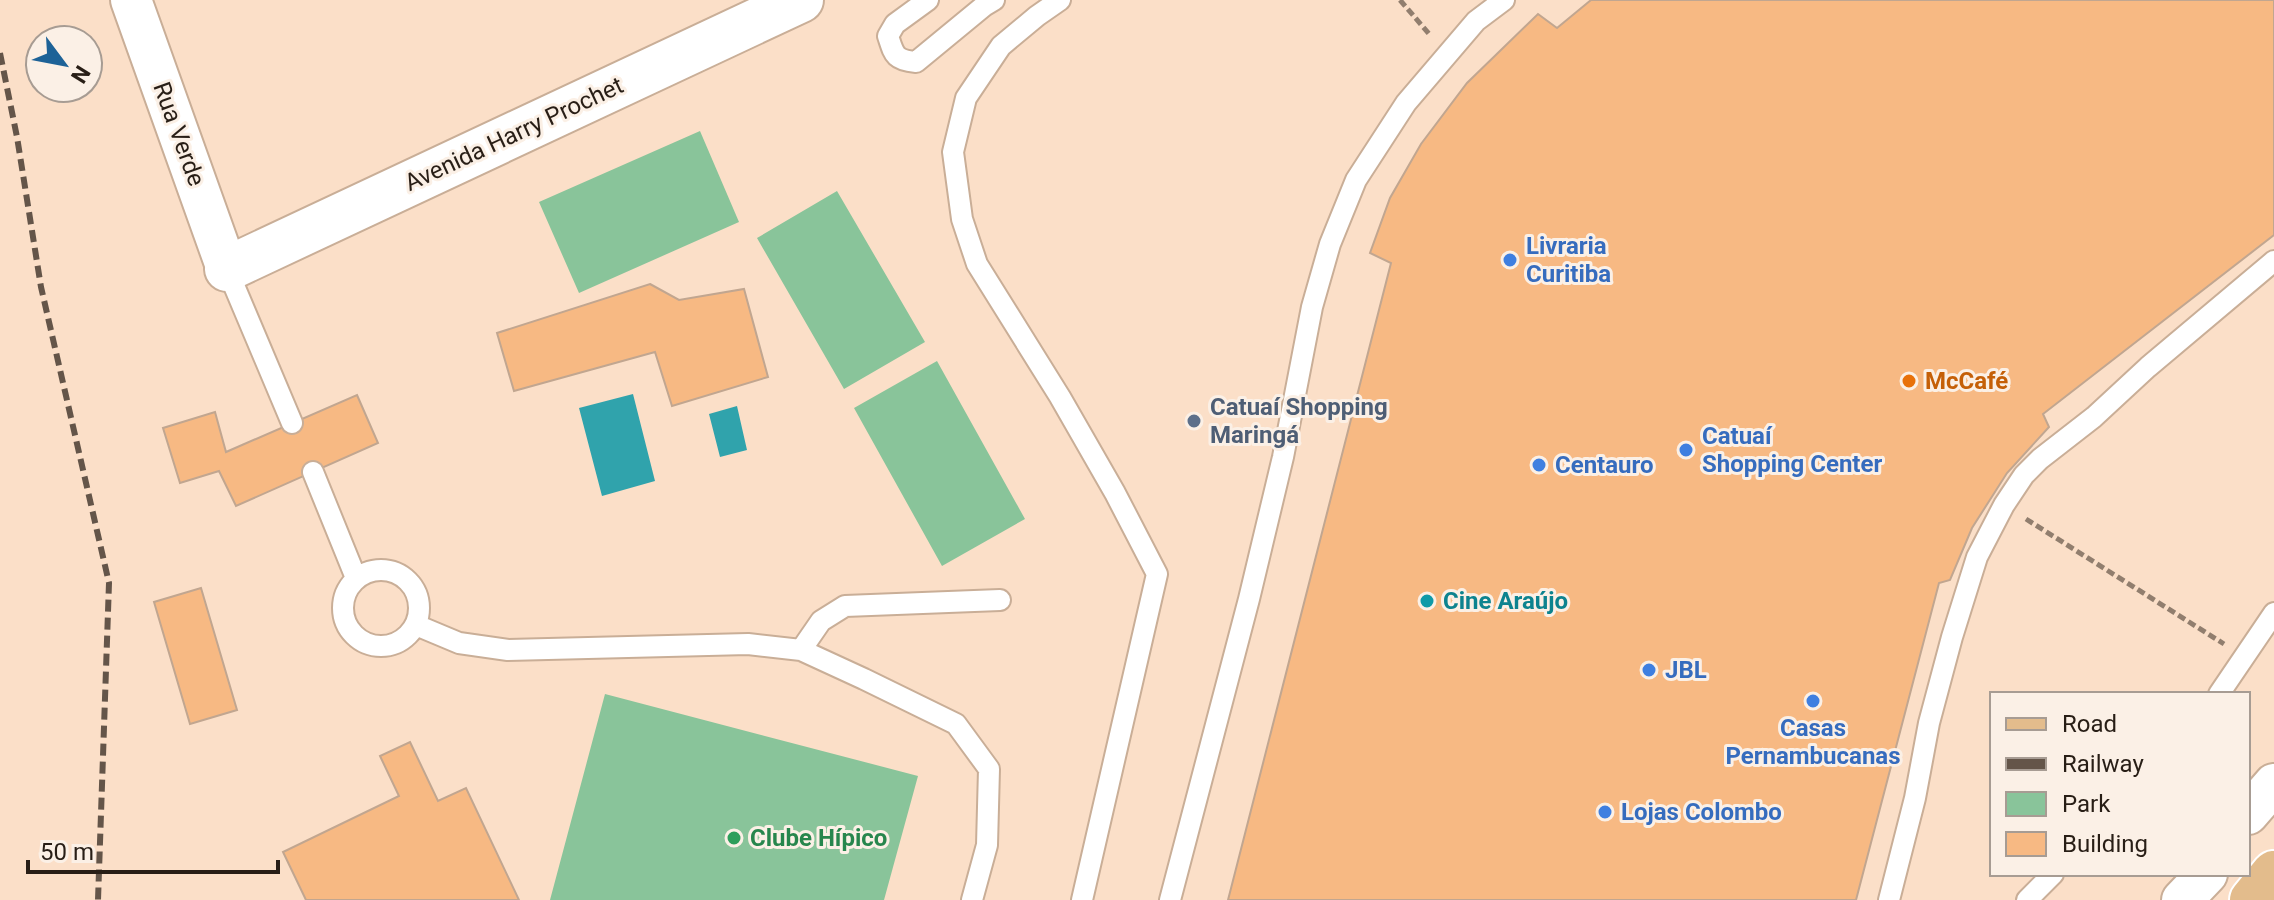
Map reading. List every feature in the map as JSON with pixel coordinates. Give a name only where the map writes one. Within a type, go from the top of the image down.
[{"type":"main road","points":[[2252,900],[2274,873]]},
{"type":"street","name":"Rua Verde","points":[[131,0],[227,269]]},
{"type":"street","name":"Avenida Harry Prochet","points":[[227,269],[801,0]]},
{"type":"street","points":[[2250,812],[2274,784]]},
{"type":"street","points":[[2250,828],[2274,803]]},
{"type":"street","points":[[2173,900],[2194,876]]},
{"type":"street","points":[[2182,900],[2205,876]]},
{"type":"lane","points":[[928,0],[895,24],[888,36],[894,55],[904,61],[916,62],[994,0]]},
{"type":"lane","points":[[1060,0],[1001,46],[966,98],[953,152],[962,219],[977,264],[1060,397],[1157,574],[1082,900]]},
{"type":"lane","points":[[1170,900],[1249,599],[1283,457],[1312,307],[1330,244],[1356,180],[1406,103],[1476,21],[1504,0]]},
{"type":"lane","points":[[1889,900],[1952,637],[1977,557],[2004,505],[2024,475],[2040,459],[2094,417],[2148,367],[2274,261]]},
{"type":"lane","points":[[227,269],[292,423]]},
{"type":"lane","points":[[313,472],[356,578]]},
{"type":"lane","points":[[385,569],[399,573],[411,582],[418,595],[420,610],[416,625],[406,637],[393,644],[378,646],[364,642],[352,633],[345,620],[343,604],[347,590],[356,578],[369,571],[385,569]]},
{"type":"lane","points":[[801,650],[821,621],[845,606],[1000,600]]},
{"type":"lane","points":[[2220,692],[2274,613]]},
{"type":"lane","points":[[416,625],[459,643],[508,650],[748,644],[801,650],[956,724],[989,769],[987,845],[972,900]]},
{"type":"lane","points":[[2027,900],[2051,876]]},
{"type":"path","points":[[2004,505],[2244,657]]},
{"type":"green space","points":[[700,131],[739,222],[579,293],[539,202]]},
{"type":"green space","points":[[837,191],[925,342],[844,389],[757,238]]},
{"type":"green space","points":[[937,361],[1025,519],[942,566],[854,408]]},
{"type":"green space","name":"Clube Hípico","points":[[605,694],[918,776],[884,900],[550,900]]},
{"type":"water","points":[[633,394],[655,481],[602,496],[579,408]]},
{"type":"water","points":[[737,406],[747,450],[720,457],[709,414]]},
{"type":"building","name":"Catuaí Shopping Center","points":[[1591,0],[2274,0],[2274,235],[2043,414],[2049,427],[2007,473],[1972,528],[1950,580],[1939,583],[1856,900],[1228,900],[1391,263],[1370,253],[1390,198],[1421,144],[1467,83],[1538,14],[1557,28]]},
{"type":"building","points":[[650,284],[679,300],[744,289],[768,377],[672,406],[655,352],[514,391],[497,333]]},
{"type":"building","points":[[357,395],[378,443],[236,506],[219,471],[180,483],[163,428],[215,412],[226,452]]},
{"type":"building","points":[[201,588],[237,710],[190,724],[154,602]]},
{"type":"building","points":[[410,742],[438,801],[466,788],[519,900],[306,900],[283,852],[399,796],[380,756]]},
{"type":"railway","points":[[0,53],[41,287],[109,583],[98,900]]},
{"type":"place","name":"Livraria Curitiba","points":[[1510,260]]},
{"type":"place","name":"McCafé","points":[[1909,381]]},
{"type":"place","name":"Catuaí Shopping Maringá","points":[[1194,421]]},
{"type":"place","name":"Catuaí Shopping Center","points":[[1686,450]]},
{"type":"place","name":"Centauro","points":[[1539,465]]},
{"type":"place","name":"Cine Araújo","points":[[1427,601]]},
{"type":"place","name":"JBL","points":[[1649,670]]},
{"type":"place","name":"Casas Pernambucanas","points":[[1813,701]]},
{"type":"place","name":"Lojas Colombo","points":[[1605,812]]},
{"type":"place","name":"Clube Hípico","points":[[734,838]]}]
